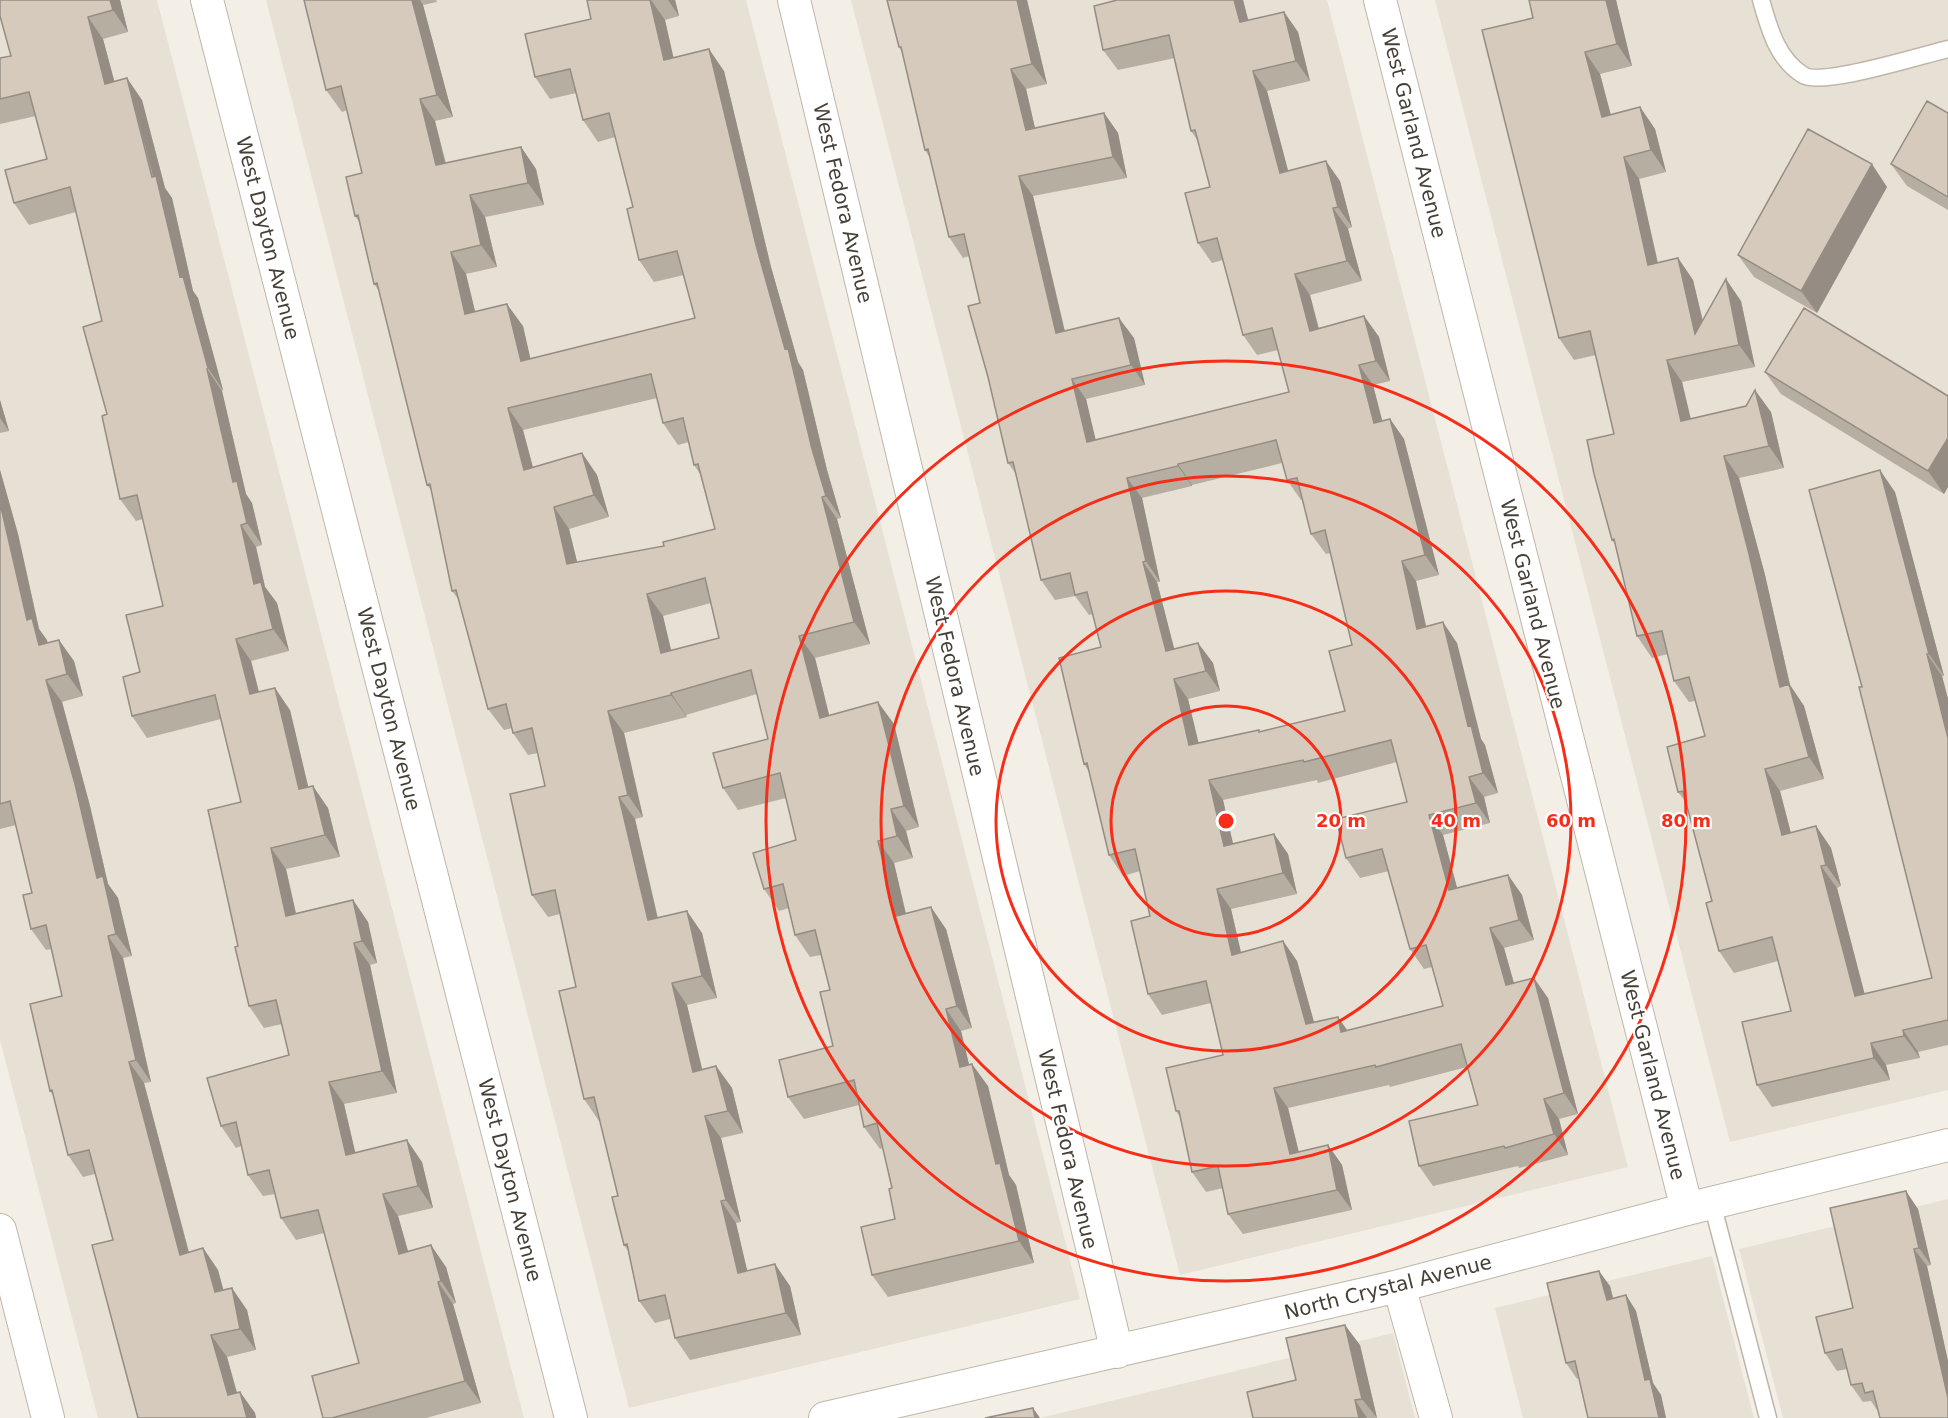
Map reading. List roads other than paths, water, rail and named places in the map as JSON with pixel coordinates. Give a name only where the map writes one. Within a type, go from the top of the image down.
[{"type":"street","name":"West Dayton Avenue","points":[[207,0],[571,1418]]},
{"type":"street","name":"West Fedora Avenue","points":[[794,0],[1117,1352]]},
{"type":"street","name":"West Garland Avenue","points":[[1380,0],[1699,1206]]},
{"type":"street","name":"North Crystal Avenue","points":[[825,1418],[869,1413],[1399,1286],[1699,1206],[1948,1145]]},
{"type":"street","points":[[0,1230],[48,1418]]},
{"type":"street","points":[[1399,1286],[1436,1418]]},
{"type":"lane","points":[[1761,0],[1770,32],[1786,62],[1805,77],[1835,77],[1948,49]]},
{"type":"lane","points":[[1699,1206],[1768,1418]]}]
